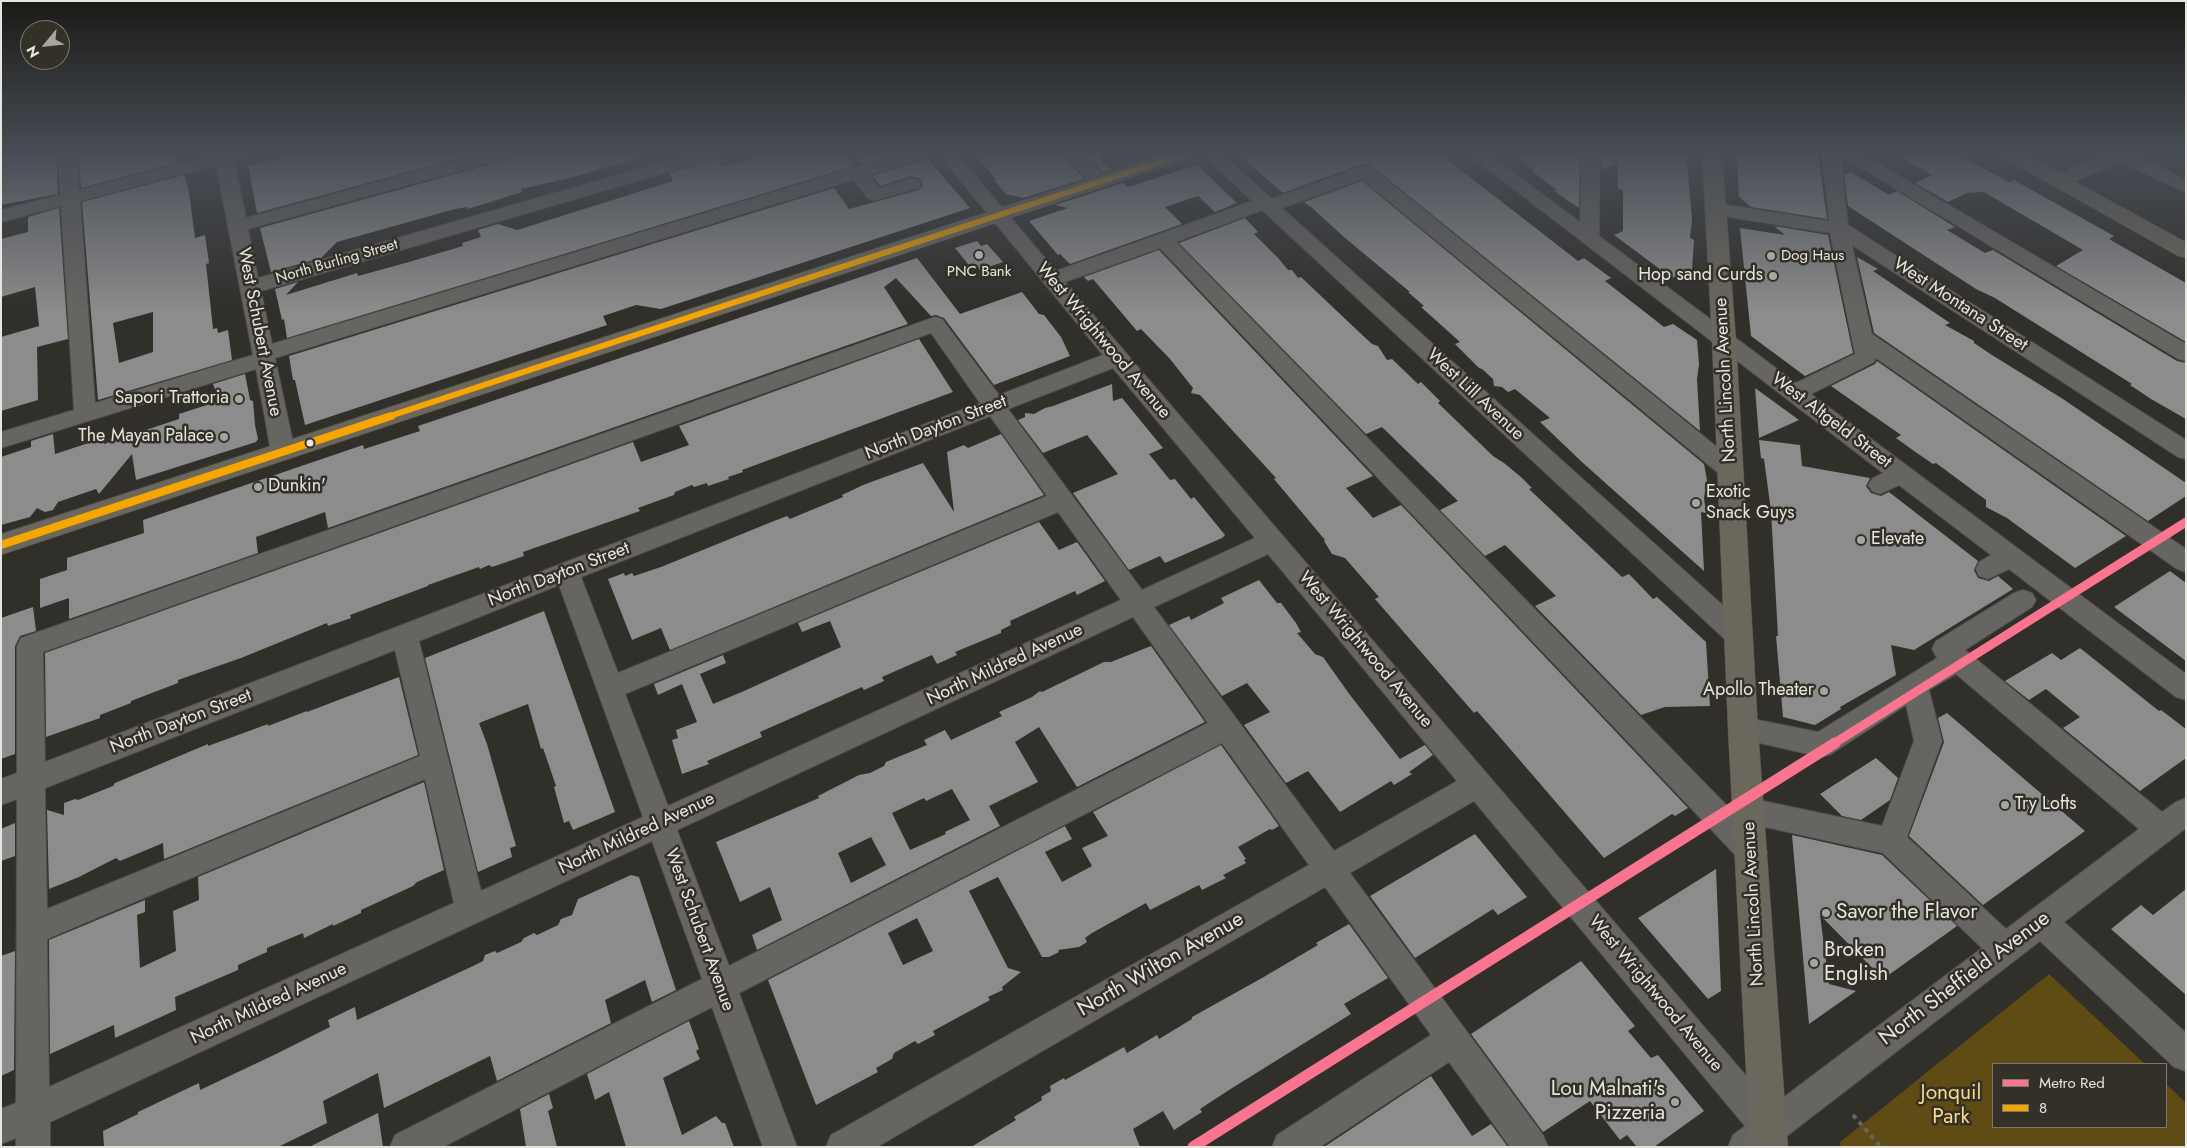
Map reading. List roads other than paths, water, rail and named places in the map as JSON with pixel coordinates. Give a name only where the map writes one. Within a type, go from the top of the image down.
[{"type":"main road","points":[[1,545],[1023,207]]},
{"type":"main road","name":"North Lincoln Avenue","points":[[1715,207],[1724,340],[1743,729],[1752,852],[1767,1142]]},
{"type":"main road","points":[[2106,207],[2186,251]]},
{"type":"street","points":[[1,216],[37,207]]},
{"type":"street","points":[[71,207],[85,414]]},
{"type":"street","name":"West Schubert Avenue","points":[[236,207],[238,226],[283,452]]},
{"type":"street","points":[[238,226],[309,207]]},
{"type":"street","name":"North Burling Street","points":[[250,287],[528,207]]},
{"type":"street","points":[[1,440],[746,207]]},
{"type":"street","name":"West Wrightwood Avenue","points":[[990,207],[1478,784],[1767,1142]]},
{"type":"street","points":[[1052,280],[1260,207]]},
{"type":"street","name":"West Lill Avenue","points":[[1270,207],[1739,636]]},
{"type":"street","points":[[1415,207],[1730,470]]},
{"type":"street","name":"West Altgeld Street","points":[[1547,207],[2186,689]]},
{"type":"street","points":[[1589,238],[1590,207]]},
{"type":"street","points":[[1794,393],[1866,358],[1839,228],[1837,207]]},
{"type":"street","points":[[1938,207],[2186,354]]},
{"type":"street","name":"West Montana Street","points":[[1715,210],[1839,228],[2186,451]]},
{"type":"street","points":[[1163,240],[1752,852]]},
{"type":"street","points":[[32,1147],[30,646],[935,324],[1531,1147]]},
{"type":"street","points":[[1863,338],[2186,562]]},
{"type":"street","name":"North Dayton Street","points":[[1,792],[1117,358]]},
{"type":"street","points":[[1880,485],[1901,474]]},
{"type":"street","points":[[610,688],[1062,500]]},
{"type":"street","name":"North Mildred Avenue","points":[[1,1127],[1273,541]]},
{"type":"street","points":[[1988,569],[2010,556]]},
{"type":"street","name":"West Schubert Avenue","points":[[567,572],[780,1147]]},
{"type":"street","points":[[2024,600],[1945,649],[2161,830]]},
{"type":"street","points":[[405,634],[471,911]]},
{"type":"street","points":[[1743,729],[1821,745],[1957,660]]},
{"type":"street","points":[[1891,841],[1928,741],[1915,686]]},
{"type":"street","points":[[407,1147],[1227,727]]},
{"type":"street","points":[[32,931],[436,762]]},
{"type":"street","name":"North Wilton Avenue","points":[[843,1147],[1478,784]]},
{"type":"street","points":[[1749,811],[1891,841],[2005,949]]},
{"type":"street","name":"North Sheffield Avenue","points":[[1767,1142],[2005,949],[2186,811]]},
{"type":"street","points":[[2041,921],[2186,1055]]},
{"type":"street","points":[[1289,1147],[1453,1040]]},
{"type":"metro line","name":"Red","points":[[1193,1147],[2186,522]]},
{"type":"place","name":"PNC Bank","points":[[979,255]]},
{"type":"place","name":"Dog Haus","points":[[1771,256]]},
{"type":"place","name":"Hop sand Curds","points":[[1773,276]]},
{"type":"place","name":"Sapori Trattoria","points":[[239,399]]},
{"type":"place","name":"The Mayan Palace","points":[[224,437]]},
{"type":"place","name":"Dunkin'","points":[[258,487]]},
{"type":"place","name":"Exotic Snack Guys","points":[[1696,503]]},
{"type":"place","name":"Elevate","points":[[1861,540]]},
{"type":"place","name":"Apollo Theater","points":[[1824,691]]},
{"type":"place","name":"Try Lofts","points":[[2005,805]]},
{"type":"place","name":"Savor the Flavor","points":[[1826,913]]},
{"type":"place","name":"Broken English","points":[[1814,963]]},
{"type":"place","name":"Lou Malnati's Pizzeria","points":[[1675,1102]]},
{"type":"park label","name":"Jonquil Park","points":[[1951,1106]]}]
